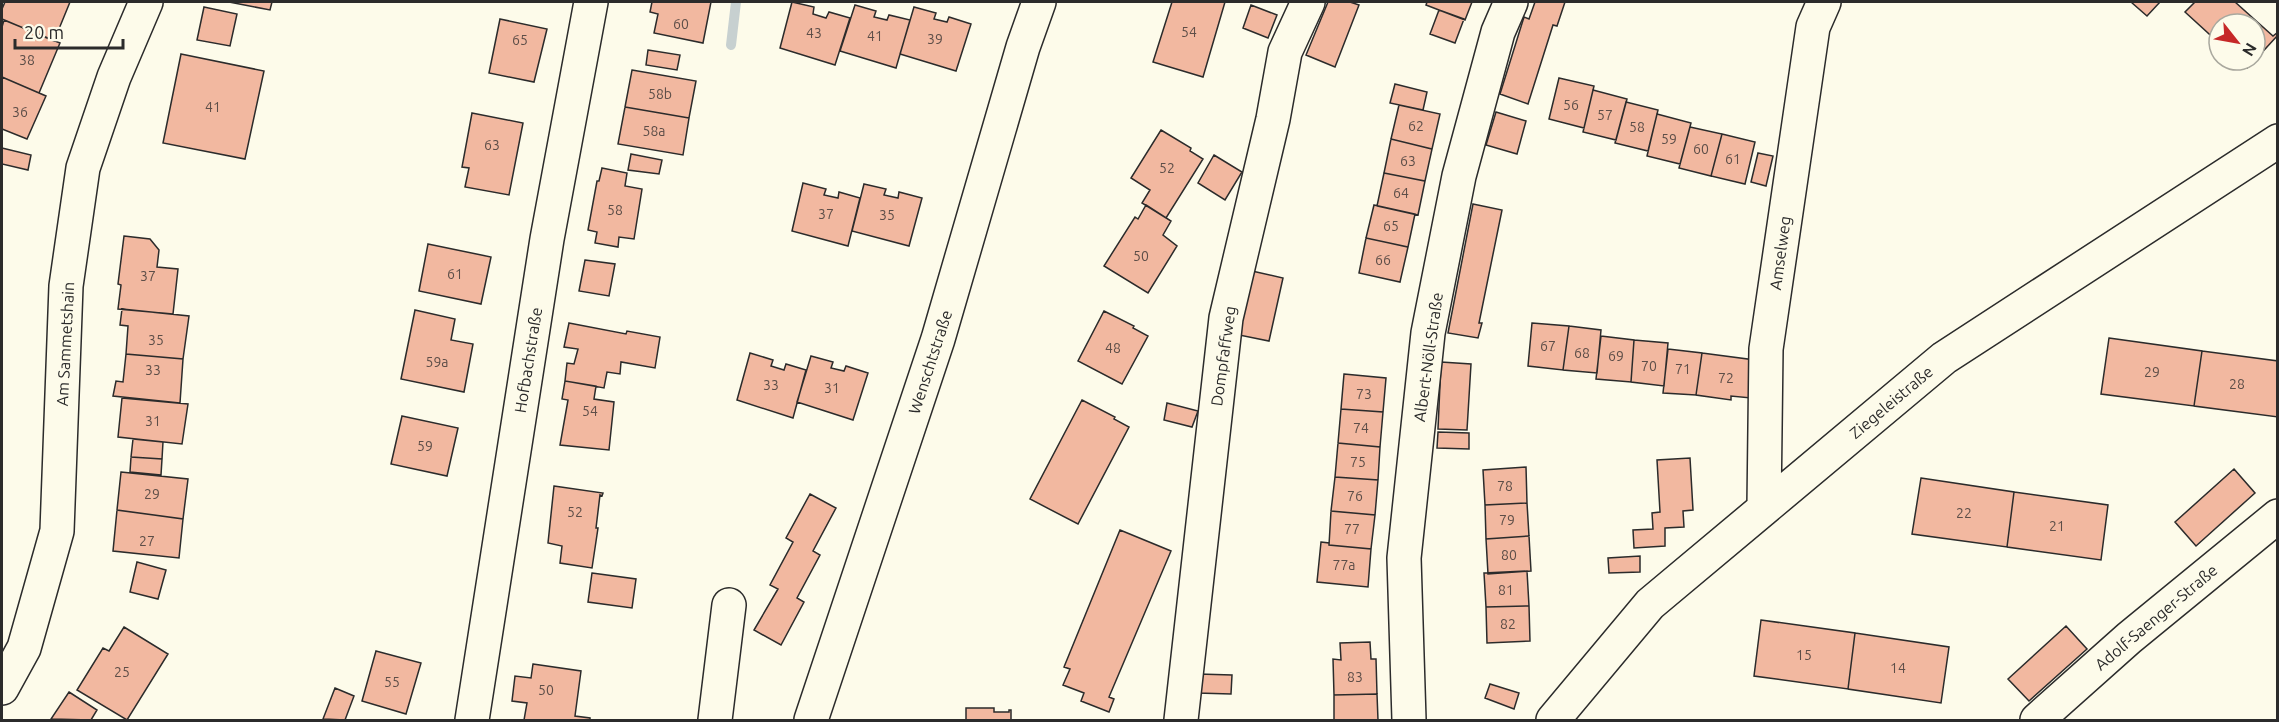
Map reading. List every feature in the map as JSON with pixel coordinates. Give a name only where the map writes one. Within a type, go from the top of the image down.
[{"type":"street","name":"Am Sammetshain","points":[[2,688],[24,648],[57,531],[66,286],[83,168],[114,77],[146,2]]},
{"type":"street","name":"Hofbachstraße","points":[[471,720],[547,239],[591,2]]},
{"type":"street","name":"Wenschtstraße","points":[[811,720],[938,339],[1023,47],[1039,2]]},
{"type":"street","name":"Dompfaffweg","points":[[1181,720],[1226,318],[1273,119],[1285,52],[1308,2]]},
{"type":"street","name":"Albert-Nöll-Straße","points":[[1409,720],[1404,558],[1428,333],[1459,176],[1498,32],[1510,2]]},
{"type":"street","name":"Amselweg","points":[[1764,507],[1766,349],[1813,27],[1824,2]]},
{"type":"street","name":"Ziegeleistraße","points":[[1553,720],[1650,604],[1944,358],[2277,141]]},
{"type":"street","name":"Adolf-Saenger-Straße","points":[[2037,720],[2129,638],[2277,516]]},
{"type":"street","points":[[715,720],[729,605]]},
{"type":"building","points":[[5,2],[70,2],[54,41],[2,19]]},
{"type":"building","points":[[229,2],[272,2],[270,10]]},
{"type":"building","points":[[652,2],[711,2],[703,43],[654,33],[658,14],[650,12]]},
{"type":"building","points":[[792,2],[814,7],[813,14],[826,18],[829,12],[850,18],[835,65],[780,48]]},
{"type":"building","points":[[1172,2],[1225,2],[1203,77],[1153,62]]},
{"type":"building","points":[[1328,2],[1350,2],[1359,5],[1335,67],[1306,55]]},
{"type":"building","points":[[1427,2],[1472,2],[1465,20],[1426,5]]},
{"type":"building","points":[[1535,2],[1565,2],[1557,26],[1553,25],[1528,104],[1500,94],[1524,17],[1529,19]]},
{"type":"building","points":[[2131,2],[2160,2],[2147,16]]},
{"type":"building","points":[[2195,2],[2235,2],[2246,12],[2207,12],[2207,32],[2185,12]]},
{"type":"building","points":[[855,5],[876,11],[874,17],[887,20],[889,15],[910,20],[896,68],[840,51]]},
{"type":"building","points":[[1251,5],[1277,15],[1268,38],[1243,28]]},
{"type":"building","points":[[204,7],[237,14],[230,46],[197,40]]},
{"type":"building","points":[[914,7],[936,13],[934,19],[947,22],[949,17],[971,24],[956,71],[900,54]]},
{"type":"building","points":[[1439,10],[1464,19],[1455,43],[1430,34]]},
{"type":"building","points":[[500,19],[547,29],[534,82],[489,73]]},
{"type":"building","points":[[4,20],[60,43],[39,93],[2,77]]},
{"type":"building","points":[[2267,31],[2273,36],[2278,32],[2267,47]]},
{"type":"building","points":[[648,50],[680,55],[677,70],[646,65]]},
{"type":"building","points":[[181,54],[264,71],[245,159],[163,143]]},
{"type":"building","points":[[632,70],[696,81],[689,118],[625,107]]},
{"type":"building","points":[[2,77],[46,96],[27,139],[2,129]]},
{"type":"building","points":[[1559,78],[1594,86],[1584,128],[1549,119]]},
{"type":"building","points":[[1395,84],[1427,92],[1423,110],[1390,103]]},
{"type":"building","points":[[1593,90],[1627,99],[1616,140],[1583,132]]},
{"type":"building","points":[[1626,102],[1658,110],[1648,151],[1615,143]]},
{"type":"building","points":[[1399,105],[1440,114],[1432,149],[1391,139]]},
{"type":"building","points":[[625,107],[689,118],[683,155],[618,144]]},
{"type":"building","points":[[1496,112],[1526,121],[1517,154],[1486,145]]},
{"type":"building","points":[[472,113],[523,123],[509,195],[465,187],[469,168],[462,167]]},
{"type":"building","points":[[1657,114],[1691,123],[1680,164],[1647,156]]},
{"type":"building","points":[[1690,127],[1722,134],[1711,176],[1679,168]]},
{"type":"building","points":[[1161,130],[1191,148],[1190,151],[1203,159],[1166,218],[1142,203],[1150,190],[1131,178]]},
{"type":"building","points":[[1722,134],[1755,142],[1745,184],[1711,176]]},
{"type":"building","points":[[1391,139],[1432,149],[1425,181],[1384,173]]},
{"type":"building","points":[[2,148],[31,155],[28,170],[2,164]]},
{"type":"building","points":[[1758,153],[1773,156],[1766,186],[1751,182]]},
{"type":"building","points":[[631,154],[662,160],[659,174],[628,170]]},
{"type":"building","points":[[1214,155],[1242,172],[1225,200],[1198,183]]},
{"type":"building","points":[[602,168],[627,173],[625,186],[642,189],[634,239],[619,237],[618,247],[595,243],[597,232],[588,230],[597,181],[599,181]]},
{"type":"building","points":[[1384,173],[1425,181],[1418,215],[1377,206]]},
{"type":"building","points":[[803,183],[826,189],[824,195],[838,198],[839,192],[860,198],[848,246],[792,231]]},
{"type":"building","points":[[864,184],[886,189],[884,195],[898,198],[899,192],[922,198],[909,246],[852,231]]},
{"type":"building","points":[[1473,204],[1502,210],[1478,338],[1448,333]]},
{"type":"building","points":[[1146,205],[1171,221],[1163,235],[1177,246],[1148,293],[1104,266],[1135,217],[1138,219]]},
{"type":"building","points":[[1374,205],[1415,214],[1408,247],[1366,238]]},
{"type":"building","points":[[124,236],[150,239],[159,250],[157,267],[178,269],[173,314],[118,309],[121,285],[118,284]]},
{"type":"building","points":[[1366,238],[1408,247],[1400,282],[1359,273]]},
{"type":"building","points":[[428,244],[491,257],[481,304],[419,291]]},
{"type":"building","points":[[585,260],[615,264],[609,296],[579,291]]},
{"type":"building","points":[[1252,271],[1283,278],[1269,341],[1239,335]]},
{"type":"building","points":[[122,309],[189,316],[183,359],[126,354],[128,326],[120,325]]},
{"type":"building","points":[[415,310],[455,319],[451,340],[473,344],[464,392],[401,379]]},
{"type":"building","points":[[1104,311],[1148,336],[1122,384],[1078,361]]},
{"type":"building","points":[[569,323],[626,334],[627,331],[660,337],[655,368],[621,362],[620,374],[607,372],[604,388],[565,381],[567,363],[574,364],[578,349],[564,347]]},
{"type":"building","points":[[1532,323],[1569,326],[1563,370],[1528,366]]},
{"type":"building","points":[[1569,326],[1601,330],[1597,373],[1563,370]]},
{"type":"building","points":[[1601,336],[1634,340],[1631,382],[1596,379]]},
{"type":"building","points":[[2109,338],[2202,351],[2194,406],[2101,394]]},
{"type":"building","points":[[1634,340],[1668,343],[1664,386],[1631,382]]},
{"type":"building","points":[[1668,349],[1702,353],[1696,395],[1663,393]]},
{"type":"building","points":[[2202,351],[2278,361],[2278,417],[2194,406]]},
{"type":"building","points":[[750,353],[773,360],[771,366],[784,370],[786,364],[806,370],[793,418],[737,400]]},
{"type":"building","points":[[1702,353],[1755,360],[1751,398],[1731,396],[1731,400],[1696,395]]},
{"type":"building","points":[[126,354],[183,359],[180,403],[113,396],[116,381],[123,382]]},
{"type":"building","points":[[811,356],[833,362],[831,368],[844,371],[846,366],[868,373],[853,420],[797,402]]},
{"type":"building","points":[[1441,362],[1471,364],[1467,430],[1438,429]]},
{"type":"building","points":[[1344,374],[1386,378],[1383,412],[1341,409]]},
{"type":"building","points":[[565,381],[596,386],[594,399],[614,402],[609,450],[560,445],[568,400],[562,399]]},
{"type":"building","points":[[122,398],[188,404],[182,444],[118,437]]},
{"type":"building","points":[[1082,400],[1129,427],[1078,524],[1030,499]]},
{"type":"building","points":[[1167,403],[1198,411],[1192,427],[1164,420]]},
{"type":"building","points":[[1341,409],[1383,412],[1380,447],[1338,443]]},
{"type":"building","points":[[402,416],[458,428],[447,476],[391,464]]},
{"type":"building","points":[[1438,432],[1469,433],[1469,449],[1437,448]]},
{"type":"building","points":[[133,439],[163,442],[162,459],[131,457]]},
{"type":"building","points":[[1338,443],[1380,447],[1378,480],[1335,477]]},
{"type":"building","points":[[131,457],[162,459],[161,475],[130,472]]},
{"type":"building","points":[[1690,458],[1693,510],[1683,511],[1684,527],[1665,528],[1665,546],[1634,548],[1633,530],[1653,529],[1652,513],[1660,512],[1657,460]]},
{"type":"building","points":[[1526,467],[1527,503],[1485,505],[1483,470]]},
{"type":"building","points":[[2234,469],[2255,493],[2196,546],[2175,522]]},
{"type":"building","points":[[121,472],[188,479],[183,519],[117,510]]},
{"type":"building","points":[[1335,477],[1378,480],[1375,515],[1331,511]]},
{"type":"building","points":[[1921,478],[2014,492],[2007,547],[1912,534]]},
{"type":"building","points":[[554,486],[603,493],[602,496],[600,495],[592,568],[560,563],[562,546],[548,543]]},
{"type":"building","points":[[2014,492],[2108,505],[2101,560],[2007,547]]},
{"type":"building","points":[[810,494],[836,508],[813,551],[820,555],[797,598],[804,602],[781,645],[754,630],[778,589],[770,585],[793,542],[786,538]]},
{"type":"building","points":[[1527,503],[1529,536],[1486,539],[1485,505]]},
{"type":"building","points":[[117,510],[183,519],[179,558],[113,551]]},
{"type":"building","points":[[1331,511],[1375,515],[1371,549],[1329,545]]},
{"type":"building","points":[[1120,530],[1171,551],[1109,697],[1114,699],[1109,712],[1081,701],[1084,693],[1063,685],[1070,669],[1064,667]]},
{"type":"building","points":[[1529,536],[1531,571],[1488,574],[1486,539]]},
{"type":"building","points":[[1321,542],[1329,543],[1329,545],[1371,549],[1368,587],[1317,582]]},
{"type":"building","points":[[1640,556],[1640,572],[1609,573],[1608,558]]},
{"type":"building","points":[[137,562],[166,570],[158,599],[130,592]]},
{"type":"building","points":[[1527,571],[1529,606],[1486,607],[1484,573]]},
{"type":"building","points":[[592,573],[636,579],[632,608],[588,602]]},
{"type":"building","points":[[1529,606],[1530,641],[1487,643],[1486,607]]},
{"type":"building","points":[[1761,620],[1855,633],[1848,689],[1754,676]]},
{"type":"building","points":[[2066,626],[2087,649],[2029,701],[2008,679]]},
{"type":"building","points":[[124,627],[168,654],[127,720],[77,690],[103,648],[109,651]]},
{"type":"building","points":[[1855,633],[1949,647],[1941,703],[1848,689]]},
{"type":"building","points":[[1370,642],[1371,659],[1376,659],[1377,694],[1334,695],[1333,659],[1341,660],[1340,643]]},
{"type":"building","points":[[376,651],[421,663],[406,714],[362,701]]},
{"type":"building","points":[[533,664],[581,671],[575,716],[590,718],[590,720],[524,720],[527,703],[512,701],[515,676],[531,678]]},
{"type":"building","points":[[1198,674],[1232,675],[1231,694],[1197,693]]},
{"type":"building","points":[[1490,684],[1519,693],[1514,709],[1485,698]]},
{"type":"building","points":[[335,688],[354,696],[345,720],[323,719]]},
{"type":"building","points":[[69,692],[97,710],[91,720],[51,719]]},
{"type":"building","points":[[1377,694],[1378,720],[1334,720],[1334,695]]},
{"type":"building","points":[[966,708],[994,708],[994,712],[1011,710],[1011,720],[966,720]]},
{"type":"waterway","points":[[731,45],[736,2]]}]
